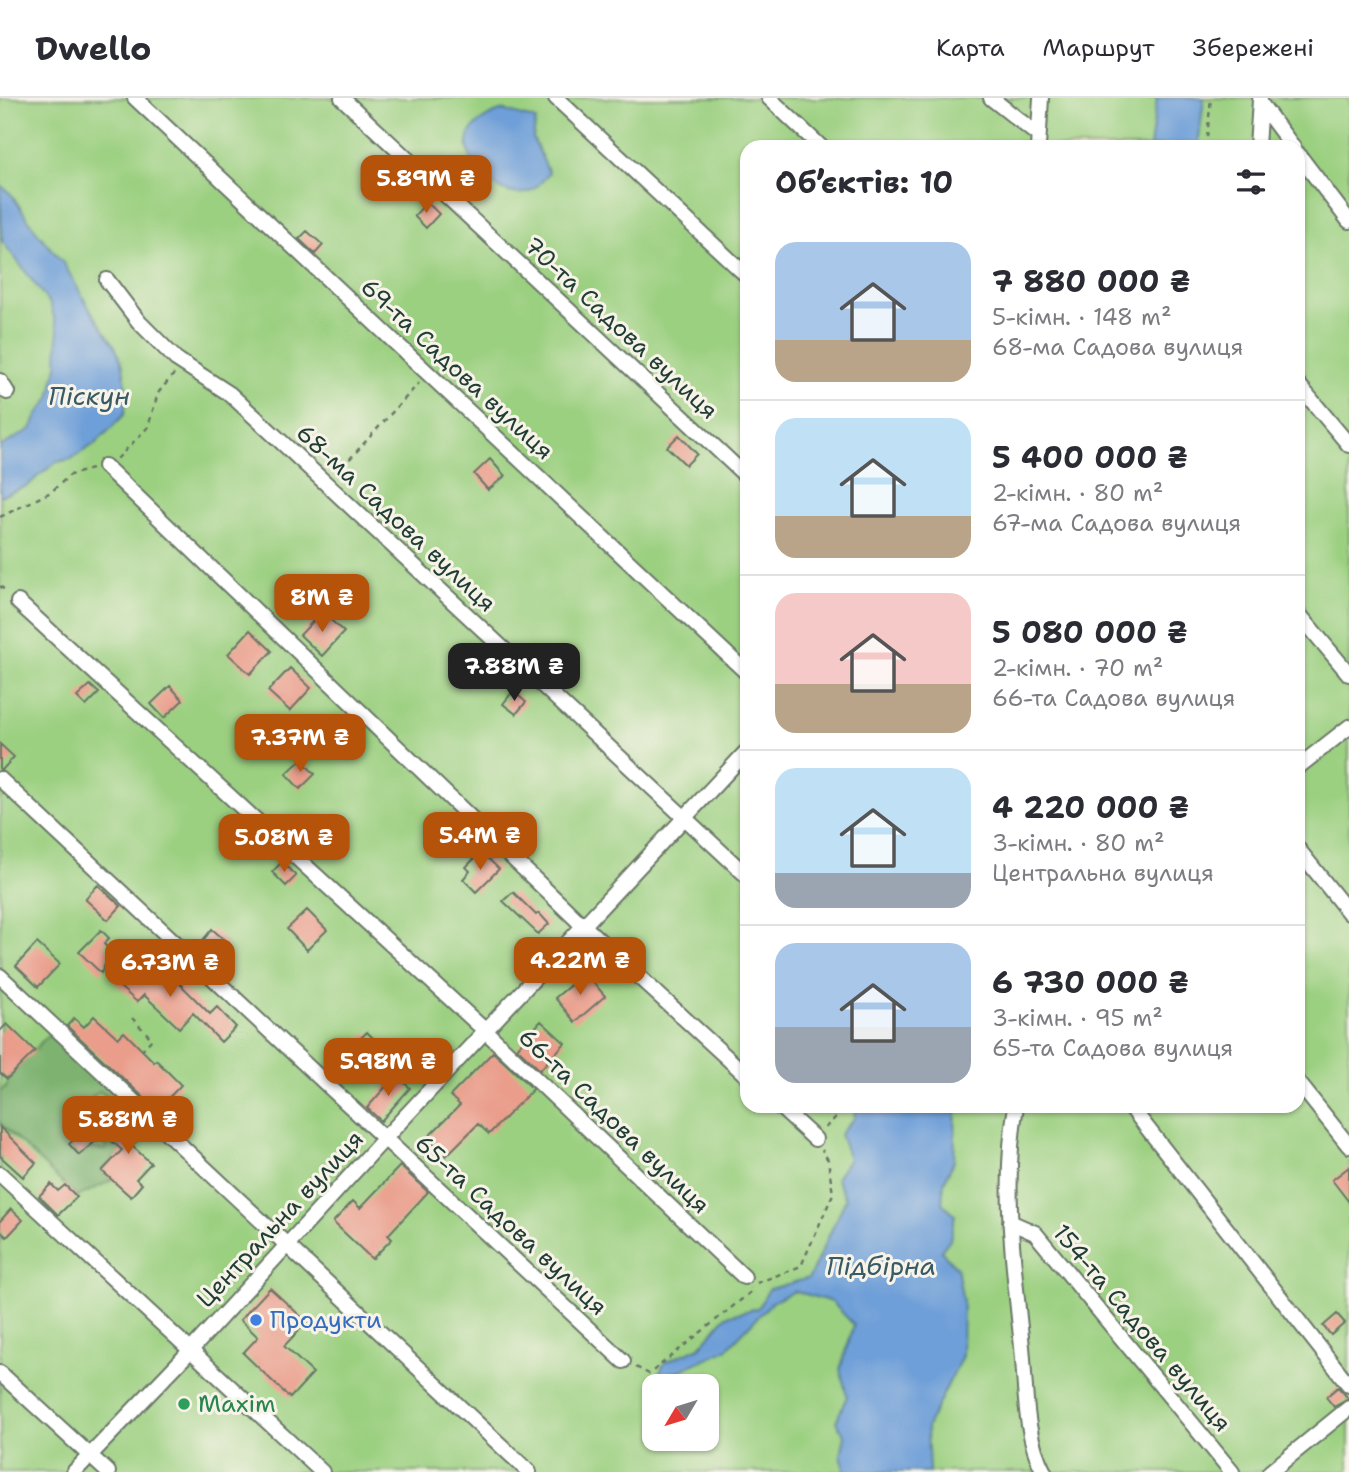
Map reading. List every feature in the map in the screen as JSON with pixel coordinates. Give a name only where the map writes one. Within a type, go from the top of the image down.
[{"type":"street","name":"69-та Садова вулиця","points":[[135,98],[740,666]]},
{"type":"street","name":"70-та Садова вулиця","points":[[342,98],[740,470]]},
{"type":"street","points":[[556,98],[740,269]]},
{"type":"street","points":[[769,98],[814,140]]},
{"type":"street","points":[[991,98],[1037,140]]},
{"type":"street","points":[[1038,140],[1041,98]]},
{"type":"street","points":[[1257,140],[1260,100]]},
{"type":"street","points":[[1260,100],[1288,140]]},
{"type":"street","points":[[1305,163],[1349,221]]},
{"type":"street","name":"68-ма Садова вулиця","points":[[107,280],[139,322],[176,359],[230,394],[740,869]]},
{"type":"street","points":[[1305,392],[1349,445]]},
{"type":"street","points":[[104,466],[584,927],[740,1070]]},
{"type":"street","name":"66-та Садова вулиця","points":[[18,602],[486,1031],[744,1277]]},
{"type":"street","points":[[1305,621],[1349,674]]},
{"type":"street","points":[[1305,762],[1349,727]]},
{"type":"street","name":"Центральна вулиця","points":[[74,1472],[190,1351],[740,759]]},
{"type":"street","name":"65-та Садова вулиця","points":[[0,779],[623,1361]]},
{"type":"street","points":[[1305,858],[1349,912]]},
{"type":"street","points":[[0,976],[529,1472]]},
{"type":"street","points":[[1305,1091],[1349,1146]]},
{"type":"street","points":[[787,1113],[815,1139]]},
{"type":"street","points":[[1015,1113],[1010,1222],[1029,1421],[1035,1456],[1044,1472]]},
{"type":"street","points":[[1135,1113],[1349,1385]]},
{"type":"street","points":[[0,1174],[322,1472]]},
{"type":"street","name":"154-та Садова вулиця","points":[[1010,1222],[1035,1233],[1232,1472]]},
{"type":"street","points":[[0,1373],[108,1472]]},
{"type":"street","points":[[1270,1472],[1349,1408]]},
{"type":"path","points":[[1207,140],[1211,98]]},
{"type":"path","points":[[327,485],[428,373]]},
{"type":"path","points":[[132,1018],[152,1039],[142,1049]]},
{"type":"path","points":[[815,1139],[837,1113]]},
{"type":"green space","points":[[0,98],[1349,98],[1349,1472],[0,1472]]},
{"type":"green space","points":[[49,1034],[119,1096],[114,1103],[100,1091],[92,1097],[101,1117],[97,1140],[87,1128],[69,1144],[79,1155],[87,1148],[105,1150],[108,1138],[122,1150],[102,1171],[112,1180],[77,1197],[0,1123],[0,1092],[7,1085],[7,1079]]},
{"type":"water","points":[[1157,98],[1204,98],[1199,140],[1151,140]]},
{"type":"water","points":[[503,110],[536,120],[533,138],[549,173],[528,192],[513,193],[489,181],[479,172],[468,148],[469,137],[475,126]]},
{"type":"water","name":"Піскун","points":[[0,185],[11,194],[36,231],[64,264],[115,346],[123,365],[127,397],[124,415],[96,443],[71,459],[57,462],[28,486],[0,496],[0,447],[31,429],[50,398],[57,366],[58,331],[50,304],[2,241]]},
{"type":"water","name":"Підбірна","points":[[855,1113],[956,1113],[954,1161],[944,1182],[942,1203],[955,1215],[950,1239],[941,1251],[957,1268],[963,1301],[962,1356],[927,1427],[929,1472],[845,1472],[841,1454],[845,1436],[836,1422],[847,1396],[840,1369],[854,1325],[832,1302],[795,1291],[772,1302],[727,1349],[672,1374],[659,1374],[665,1362],[700,1347],[726,1316],[758,1308],[769,1289],[809,1278],[846,1199],[836,1178],[849,1159],[840,1134],[854,1119]]},
{"type":"building","points":[[427,202],[439,214],[426,228],[414,216]]},
{"type":"building","points":[[307,231],[323,245],[315,254],[299,239]]},
{"type":"building","points":[[679,435],[697,454],[686,465],[667,447]]},
{"type":"building","points":[[490,459],[505,476],[488,490],[474,474]]},
{"type":"building","points":[[322,612],[344,632],[322,656],[300,635]]},
{"type":"building","points":[[250,630],[272,651],[250,674],[228,654]]},
{"type":"building","points":[[290,668],[311,688],[290,711],[268,691]]},
{"type":"building","points":[[90,685],[99,693],[86,706],[77,697]]},
{"type":"building","points":[[170,686],[183,700],[164,718],[151,704]]},
{"type":"building","points":[[513,691],[526,702],[516,714],[503,704]]},
{"type":"building","points":[[0,744],[14,757],[2,770],[0,770]]},
{"type":"building","points":[[301,760],[315,774],[300,789],[286,774]]},
{"type":"building","points":[[481,852],[499,869],[476,892],[463,879],[470,871],[466,867]]},
{"type":"building","points":[[282,862],[296,876],[286,886],[272,872]]},
{"type":"building","points":[[98,885],[121,906],[108,920],[85,899]]},
{"type":"building","points":[[513,892],[549,924],[538,934],[503,901]]},
{"type":"building","points":[[307,910],[327,930],[307,950],[287,929]]},
{"type":"building","points":[[212,929],[227,942],[214,957],[199,945]]},
{"type":"building","points":[[101,930],[109,938],[104,944],[111,952],[101,973],[79,952]]},
{"type":"building","points":[[37,943],[60,964],[38,987],[16,966]]},
{"type":"building","points":[[135,956],[170,987],[176,980],[210,1014],[217,1007],[236,1027],[221,1042],[193,1013],[179,1028],[144,995],[137,1002],[113,981]]},
{"type":"building","points":[[585,973],[605,996],[575,1022],[555,998]]},
{"type":"building","points":[[94,1016],[118,1038],[124,1032],[181,1085],[157,1110],[67,1026],[74,1018],[84,1027]]},
{"type":"building","points":[[541,1021],[565,1043],[540,1070],[517,1048]]},
{"type":"building","points":[[7,1024],[35,1051],[7,1079],[0,1073],[0,1031]]},
{"type":"building","points":[[367,1032],[380,1045],[365,1060],[351,1048]]},
{"type":"building","points":[[493,1052],[533,1089],[489,1134],[478,1124],[446,1156],[427,1138],[460,1105],[450,1096]]},
{"type":"building","points":[[396,1075],[410,1088],[381,1121],[367,1108]]},
{"type":"building","points":[[134,1115],[148,1128],[132,1146],[151,1163],[136,1179],[142,1184],[131,1197],[102,1171],[122,1150],[108,1138],[124,1120],[127,1122]]},
{"type":"building","points":[[0,1127],[36,1163],[23,1177],[0,1156]]},
{"type":"building","points":[[87,1128],[97,1140],[79,1155],[69,1144]]},
{"type":"building","points":[[400,1166],[428,1192],[388,1235],[392,1239],[372,1259],[333,1222],[353,1201],[360,1208]]},
{"type":"building","points":[[1349,1167],[1349,1202],[1332,1180]]},
{"type":"building","points":[[51,1184],[58,1191],[65,1185],[77,1197],[58,1215],[39,1196]]},
{"type":"building","points":[[11,1209],[23,1220],[7,1237],[0,1231],[0,1221]]},
{"type":"building","points":[[270,1288],[307,1322],[284,1346],[313,1373],[290,1398],[243,1353],[258,1337],[240,1320]]},
{"type":"building","points":[[1337,1314],[1345,1323],[1331,1335],[1323,1326]]},
{"type":"building","points":[[1338,1387],[1349,1399],[1334,1407],[1326,1397]]},
{"type":"place","name":"Продукти","points":[[256,1320]]},
{"type":"place","name":"Maxim","points":[[184,1404]]}]
